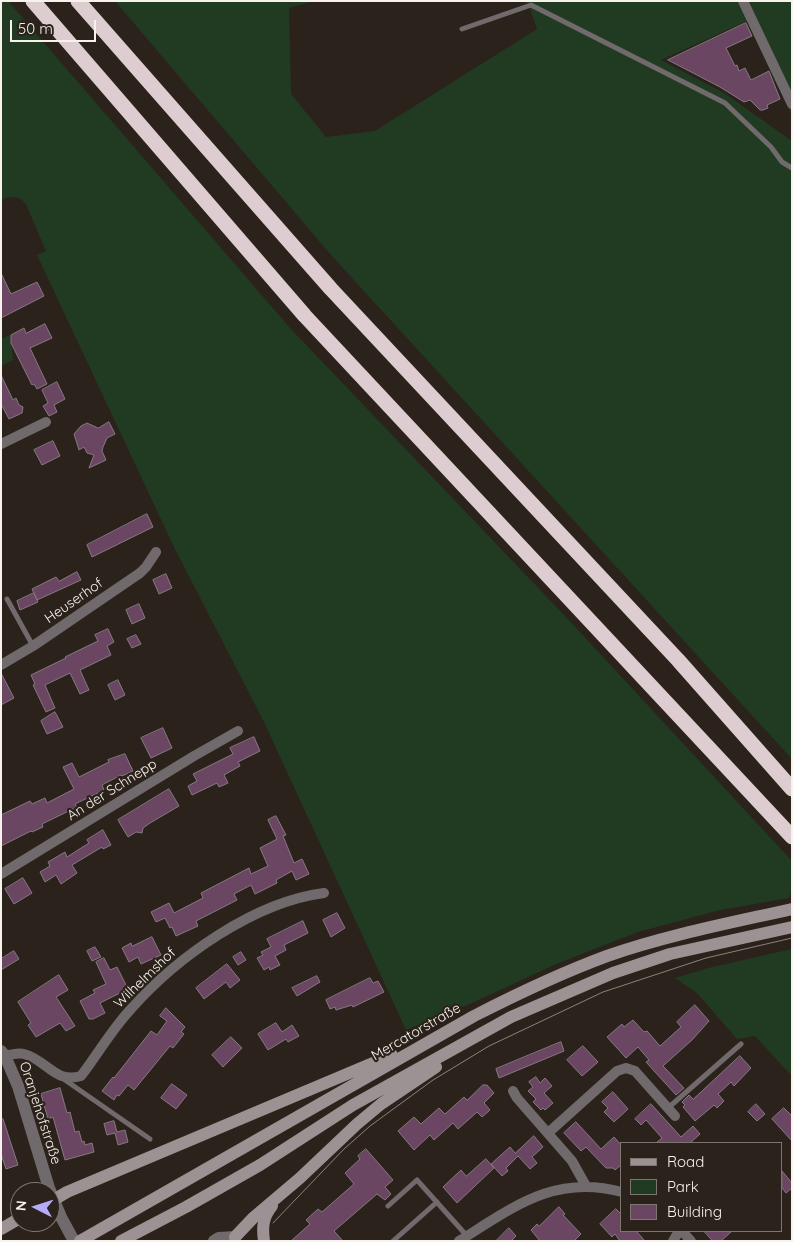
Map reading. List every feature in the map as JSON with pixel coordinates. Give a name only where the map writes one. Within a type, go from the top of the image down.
[{"type":"highway","points":[[33,1],[305,316],[792,837]]},
{"type":"highway","points":[[78,1],[331,289],[678,660],[792,789]]},
{"type":"main road","name":"Mercatorstraße","points":[[80,1241],[443,1034],[521,992],[607,956],[666,938],[792,908]]},
{"type":"main road","points":[[121,1241],[260,1165],[353,1105],[511,1017],[613,973],[670,954],[792,927]]},
{"type":"main road","points":[[237,1239],[254,1217],[279,1197],[356,1124],[381,1104],[462,1050],[546,1002]]},
{"type":"main road","points":[[60,1196],[180,1143],[443,1034]]},
{"type":"main road","points":[[264,1241],[263,1224],[266,1213],[279,1197]]},
{"type":"street","points":[[743,1],[792,104]]},
{"type":"street","points":[[1,444],[46,422]]},
{"type":"street","name":"Heuserhof","points":[[1,665],[33,646],[140,573],[156,552]]},
{"type":"street","name":"An der Schnepp","points":[[1,874],[238,731]]},
{"type":"street","name":"Wilhelmshof","points":[[63,1078],[80,1076],[130,1010],[170,970],[213,938],[278,905],[303,896],[324,893]]},
{"type":"street","points":[[3,1054],[25,1054],[63,1078]]},
{"type":"street","name":"Oranjehofstraße","points":[[3,1054],[18,1086],[46,1182]]},
{"type":"street","points":[[548,1132],[617,1070],[626,1068],[635,1071],[675,1116]]},
{"type":"street","points":[[513,1091],[572,1161],[586,1186]]},
{"type":"street","points":[[463,1238],[516,1205],[546,1192],[586,1186],[620,1192]]},
{"type":"street","name":"Oranjehofstraße","points":[[60,1215],[74,1241]]},
{"type":"street","points":[[682,1232],[691,1241]]},
{"type":"street","points":[[214,1241],[220,1238],[237,1239]]},
{"type":"lane","points":[[462,29],[531,6],[726,103],[771,147],[782,162],[792,168]]},
{"type":"lane","points":[[7,599],[33,646]]},
{"type":"lane","points":[[668,1108],[741,1044]]},
{"type":"lane","points":[[63,1078],[150,1139]]},
{"type":"lane","points":[[388,1206],[417,1180],[437,1202],[463,1238]]},
{"type":"lane","points":[[394,1241],[437,1202]]},
{"type":"green space","points":[[1,1],[8,1],[290,328],[565,616],[792,861],[792,890],[789,898],[720,910],[638,932],[556,964],[472,1003],[406,1030],[264,722],[174,547],[37,255],[46,251],[26,204],[21,199],[15,197],[1,200]]},
{"type":"green space","points":[[115,1],[314,1],[289,8],[291,94],[326,137],[375,131],[537,29],[528,3],[521,1],[792,1],[792,116],[747,21],[661,60],[724,93],[792,141],[792,759],[332,256]]},
{"type":"green space","points":[[10,335],[13,360],[1,366],[1,339]]},
{"type":"green space","points":[[792,949],[792,1076],[755,1036],[737,1039],[697,993],[675,978],[708,968]]},
{"type":"building","points":[[746,23],[752,36],[726,48],[735,66],[737,65],[739,71],[745,68],[751,80],[769,71],[780,99],[767,105],[768,108],[763,110],[760,110],[750,100],[744,102],[720,87],[668,60]]},
{"type":"building","points":[[1,273],[11,294],[37,282],[44,296],[1,318]]},
{"type":"building","points":[[45,324],[52,338],[30,348],[47,384],[37,389],[34,384],[32,385],[11,343],[11,335],[24,328],[26,333]]},
{"type":"building","points":[[1,375],[13,400],[16,398],[19,405],[23,407],[22,413],[9,419],[1,404]]},
{"type":"building","points":[[57,382],[65,399],[54,405],[57,412],[49,416],[43,406],[48,403],[42,390]]},
{"type":"building","points":[[109,422],[115,434],[107,438],[103,447],[102,451],[106,460],[89,468],[94,455],[87,453],[84,447],[79,450],[74,434],[81,426],[87,423],[98,428]]},
{"type":"building","points":[[53,441],[60,456],[42,465],[34,450]]},
{"type":"building","points":[[147,514],[153,527],[92,557],[87,545]]},
{"type":"building","points":[[77,572],[81,580],[37,600],[32,589],[56,577],[59,581]]},
{"type":"building","points":[[166,574],[172,588],[159,594],[153,580]]},
{"type":"building","points":[[34,593],[38,602],[20,610],[17,601]]},
{"type":"building","points":[[139,604],[145,618],[132,624],[126,610]]},
{"type":"building","points":[[108,629],[114,642],[107,646],[111,655],[80,670],[89,690],[80,694],[70,673],[45,685],[55,708],[46,712],[33,685],[35,684],[31,675],[98,641],[95,635]]},
{"type":"building","points":[[136,635],[141,644],[132,648],[127,639]]},
{"type":"building","points":[[1,673],[14,698],[1,705]]},
{"type":"building","points":[[118,680],[125,695],[115,700],[108,685]]},
{"type":"building","points":[[55,712],[63,727],[47,734],[41,721]]},
{"type":"building","points":[[163,728],[172,748],[151,758],[141,738]]},
{"type":"building","points":[[254,737],[260,751],[238,762],[240,766],[224,775],[228,783],[219,787],[217,783],[192,795],[188,786],[197,781],[193,774],[233,754],[230,748]]},
{"type":"building","points":[[125,754],[133,771],[102,785],[104,790],[75,804],[77,807],[42,824],[43,827],[1,846],[1,815],[30,801],[32,804],[45,798],[47,803],[74,789],[63,767],[72,763],[79,777],[109,762],[108,760]]},
{"type":"building","points":[[169,789],[179,806],[143,828],[142,833],[136,832],[128,837],[118,820]]},
{"type":"building","points":[[276,816],[286,835],[283,836],[294,863],[302,859],[309,874],[296,880],[292,871],[276,880],[277,883],[255,894],[251,885],[234,894],[237,900],[196,921],[198,926],[176,936],[165,918],[156,922],[151,912],[169,903],[174,913],[203,898],[201,893],[249,868],[251,874],[268,866],[260,848],[277,839],[268,820]]},
{"type":"building","points":[[103,830],[111,845],[103,849],[102,847],[72,865],[77,873],[61,884],[56,875],[45,882],[40,872],[50,866],[48,862],[65,852],[67,857],[89,843],[87,840]]},
{"type":"building","points":[[23,878],[32,893],[14,904],[5,889]]},
{"type":"building","points":[[337,913],[345,928],[331,937],[323,920]]},
{"type":"building","points":[[303,921],[308,933],[284,945],[286,950],[275,956],[280,965],[270,970],[269,967],[264,970],[257,958],[263,955],[261,952],[271,947],[267,939]]},
{"type":"building","points":[[152,937],[161,955],[141,964],[138,957],[129,962],[122,948],[131,943],[132,946]]},
{"type":"building","points":[[95,947],[101,957],[92,961],[87,951]]},
{"type":"building","points":[[14,951],[19,959],[1,970],[1,959]]},
{"type":"building","points":[[241,952],[246,960],[238,965],[233,957]]},
{"type":"building","points":[[104,958],[110,970],[117,967],[128,989],[100,1003],[105,1013],[89,1019],[80,1001],[95,993],[93,990],[106,984],[96,962]]},
{"type":"building","points":[[227,964],[240,980],[230,988],[226,982],[204,999],[196,988]]},
{"type":"building","points":[[59,975],[68,990],[56,997],[75,1026],[66,1031],[60,1023],[36,1037],[28,1025],[31,1023],[18,1002]]},
{"type":"building","points":[[317,976],[320,982],[297,996],[292,988]]},
{"type":"building","points":[[370,978],[373,983],[378,981],[384,992],[353,1007],[352,1005],[336,1010],[335,1007],[330,1009],[326,1000]]},
{"type":"building","points":[[695,1005],[709,1021],[692,1040],[663,1066],[684,1088],[676,1095],[646,1062],[649,1060],[638,1047],[626,1058],[607,1037],[622,1024],[624,1027],[633,1020],[644,1032],[647,1031],[660,1046],[681,1027],[677,1022]]},
{"type":"building","points":[[166,1008],[185,1027],[181,1032],[184,1034],[173,1048],[170,1046],[134,1090],[128,1085],[114,1100],[102,1091],[151,1031],[157,1035],[167,1021],[160,1016]]},
{"type":"building","points":[[276,1023],[282,1032],[292,1025],[299,1036],[288,1042],[286,1039],[268,1050],[258,1034]]},
{"type":"building","points":[[231,1037],[242,1048],[223,1067],[212,1055]]},
{"type":"building","points":[[561,1042],[564,1051],[499,1078],[496,1069]]},
{"type":"building","points":[[583,1046],[598,1062],[582,1076],[567,1060]]},
{"type":"building","points":[[740,1056],[751,1068],[734,1086],[731,1082],[718,1094],[724,1101],[717,1108],[714,1105],[695,1121],[683,1107],[685,1105],[682,1102],[689,1095],[693,1099]]},
{"type":"building","points":[[536,1077],[540,1083],[545,1078],[552,1086],[544,1093],[553,1103],[545,1110],[543,1108],[541,1110],[533,1102],[536,1099],[528,1091],[533,1087],[529,1082]]},
{"type":"building","points":[[172,1084],[187,1095],[176,1109],[161,1098]]},
{"type":"building","points":[[483,1085],[487,1085],[494,1093],[484,1103],[490,1110],[482,1117],[477,1112],[458,1129],[453,1123],[434,1140],[430,1135],[414,1150],[398,1131],[414,1117],[421,1124],[439,1108],[445,1114],[464,1097],[467,1100]]},
{"type":"building","points":[[60,1088],[67,1113],[70,1112],[75,1132],[79,1131],[82,1142],[84,1141],[85,1145],[92,1143],[94,1152],[65,1160],[53,1117],[48,1119],[41,1094]]},
{"type":"building","points":[[613,1092],[628,1109],[614,1122],[604,1112],[608,1108],[602,1102]]},
{"type":"building","points":[[651,1104],[681,1137],[693,1126],[700,1134],[691,1142],[657,1142],[662,1138],[646,1120],[641,1125],[635,1119]]},
{"type":"building","points":[[756,1104],[765,1114],[757,1121],[748,1112]]},
{"type":"building","points":[[784,1108],[792,1116],[792,1141],[772,1119]]},
{"type":"building","points":[[3,1119],[18,1165],[6,1169],[1,1154],[1,1120]]},
{"type":"building","points":[[114,1121],[117,1132],[125,1130],[128,1142],[118,1145],[115,1133],[107,1135],[104,1124]]},
{"type":"building","points":[[576,1122],[601,1149],[614,1137],[620,1144],[620,1166],[615,1170],[613,1168],[606,1168],[586,1147],[581,1151],[564,1133]]},
{"type":"building","points":[[534,1136],[543,1147],[532,1157],[537,1163],[530,1169],[518,1156],[506,1168],[508,1171],[502,1176],[491,1164],[510,1147],[515,1153]]},
{"type":"building","points":[[366,1149],[393,1180],[385,1187],[391,1194],[385,1200],[377,1194],[334,1231],[343,1241],[291,1241],[310,1224],[306,1220],[318,1209],[322,1212],[354,1184],[345,1173],[360,1159],[358,1156]]},
{"type":"building","points":[[486,1159],[494,1168],[457,1203],[443,1187],[461,1170],[466,1176]]},
{"type":"building","points":[[783,1172],[792,1183],[792,1188],[786,1193],[783,1189]]},
{"type":"building","points":[[559,1207],[565,1214],[563,1215],[581,1234],[574,1241],[540,1241],[531,1230],[537,1224],[539,1226]]},
{"type":"building","points":[[616,1209],[620,1213],[620,1232],[637,1232],[645,1241],[620,1241],[615,1234],[612,1237],[600,1224]]},
{"type":"building","points":[[509,1228],[516,1236],[511,1241],[496,1241]]},
{"type":"building","points":[[705,1232],[731,1232],[721,1241],[713,1241]]},
{"type":"tram line","points":[[273,1223],[344,1149],[370,1126],[433,1080],[489,1046],[603,992],[706,958],[792,938]]}]
